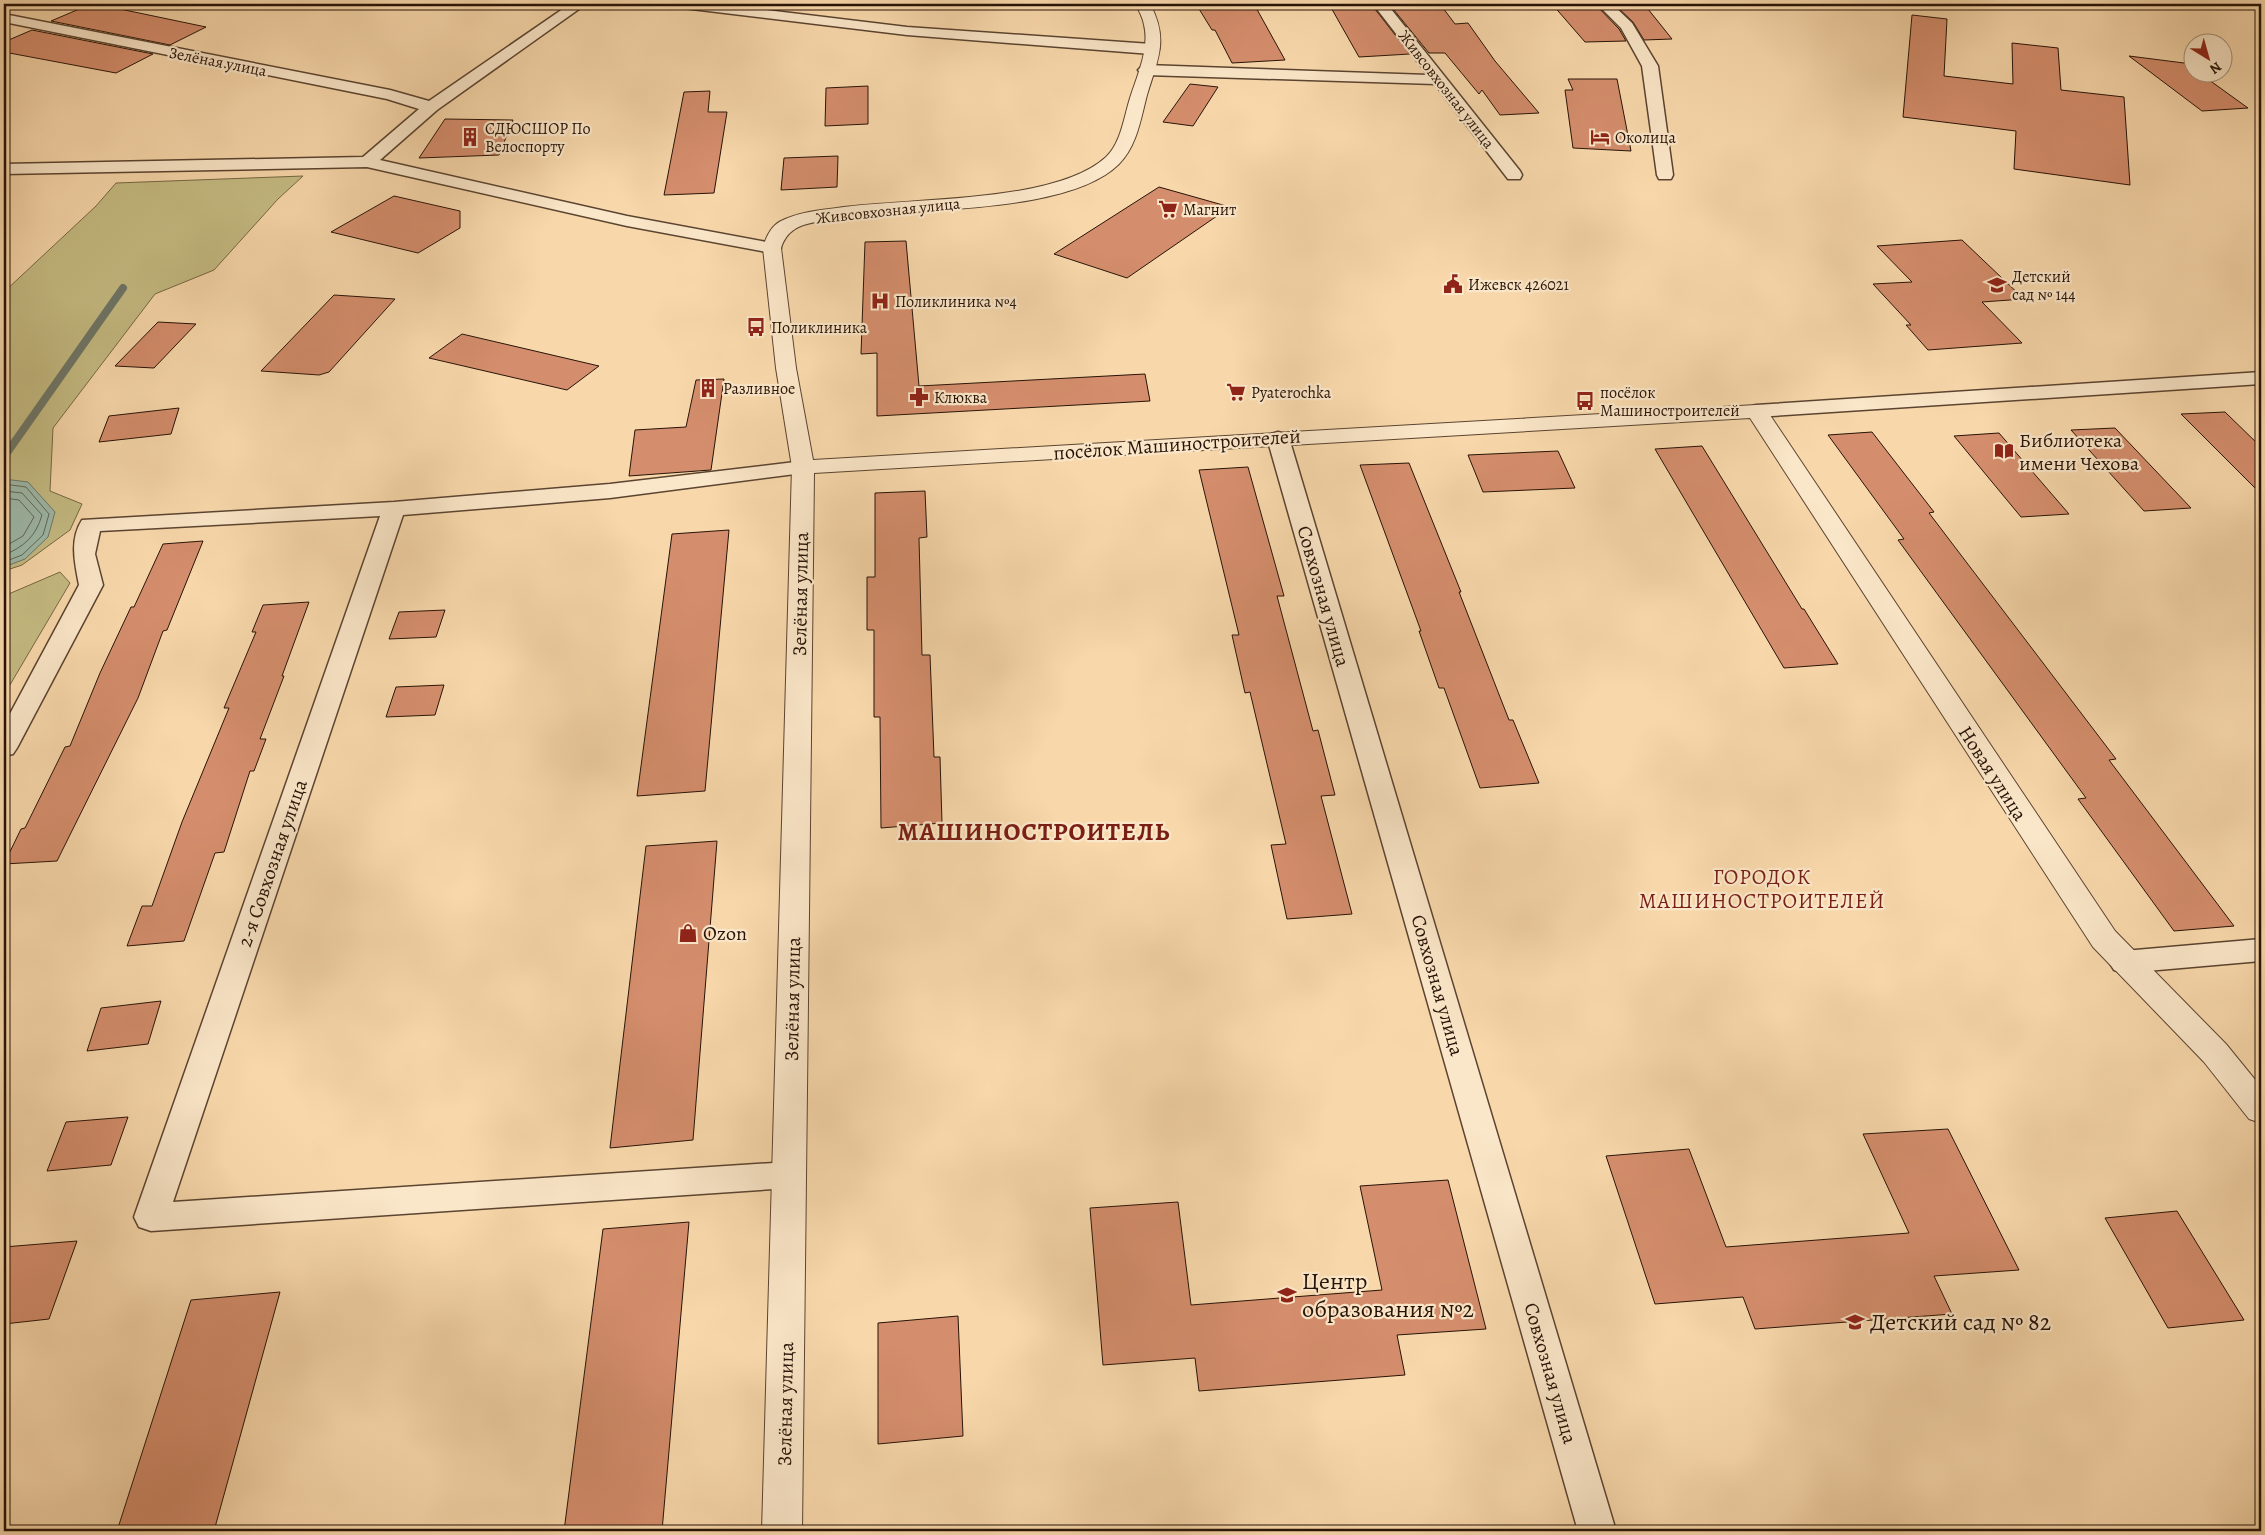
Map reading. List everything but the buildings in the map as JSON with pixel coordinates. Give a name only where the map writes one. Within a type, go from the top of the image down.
[{"type":"street","points":[[367,162],[431,107],[579,4]]},
{"type":"street","points":[[683,4],[907,31],[1151,49]]},
{"type":"street","name":"Живсовхозная улица","points":[[772,248],[776,235],[789,224],[814,217],[882,208],[1041,192],[1084,180],[1099,173],[1112,162],[1124,146],[1146,70],[1151,49],[1153,26],[1143,4]]},
{"type":"street","name":"Живсовхозная улица","points":[[1380,4],[1514,175]]},
{"type":"street","points":[[1604,4],[1627,26],[1650,66],[1665,175]]},
{"type":"street","name":"Зелёная улица","points":[[4,18],[390,95],[431,107]]},
{"type":"street","points":[[1146,70],[1441,80]]},
{"type":"street","points":[[4,168],[367,162],[627,221],[772,248],[786,368],[802,467],[610,491],[394,509],[90,525],[84,554],[91,585],[4,748]]},
{"type":"street","points":[[1756,411],[2261,378]]},
{"type":"street","name":"посёлок Машиностроителей","points":[[802,467],[1756,411]]},
{"type":"street","name":"Новая улица","points":[[1756,411],[2104,939],[2124,962],[2215,1053],[2261,1110]]},
{"type":"street","name":"Совхозная улица","points":[[1278,438],[1597,1531]]},
{"type":"street","name":"Зелёная улица","points":[[782,1531],[802,467]]},
{"type":"street","name":"2-я Совхозная улица","points":[[394,509],[151,1217],[789,1175]]},
{"type":"street","points":[[2124,962],[2261,950]]},
{"type":"shaded area","points":[[303,176],[278,199],[214,270],[155,294],[53,428],[50,491],[82,504],[70,530],[22,565],[4,571],[4,292],[96,206],[116,183]]},
{"type":"shaded area","points":[[60,572],[70,583],[4,695],[4,596]]},
{"type":"water","points":[[4,479],[28,482],[55,512],[48,537],[25,559],[4,567]]},
{"type":"waterway","points":[[4,457],[123,288]]},
{"type":"place","name":"СДЮСШОР По Велоспорту","points":[[470,137]]},
{"type":"place","name":"Околица","points":[[1600,137]]},
{"type":"place","name":"Магнит","points":[[1168,209]]},
{"type":"place","name":"Ижевск 426021","points":[[1453,284]]},
{"type":"place","name":"Детский сад № 144","points":[[1997,285]]},
{"type":"place","name":"Поликлиника №4","points":[[880,301]]},
{"type":"place","name":"Поликлиника","points":[[756,327]]},
{"type":"place","name":"Разливное","points":[[708,388]]},
{"type":"place","name":"Pyaterochka","points":[[1236,392]]},
{"type":"place","name":"Клюква","points":[[919,397]]},
{"type":"place","name":"посёлок Машиностроителей","points":[[1585,401]]},
{"type":"place","name":"Библиотека имени Чехова","points":[[2004,451]]},
{"type":"place","name":"Ozon","points":[[688,933]]},
{"type":"place","name":"Центр образования №2","points":[[1287,1295]]},
{"type":"place","name":"Детский сад № 82","points":[[1855,1322]]},
{"type":"district","name":"МАШИНОСТРОИТЕЛЬ","points":[[1034,831]]},
{"type":"district","name":"ГОРОДОК МАШИНОСТРОИТЕЛЕЙ","points":[[1762,889]]}]
